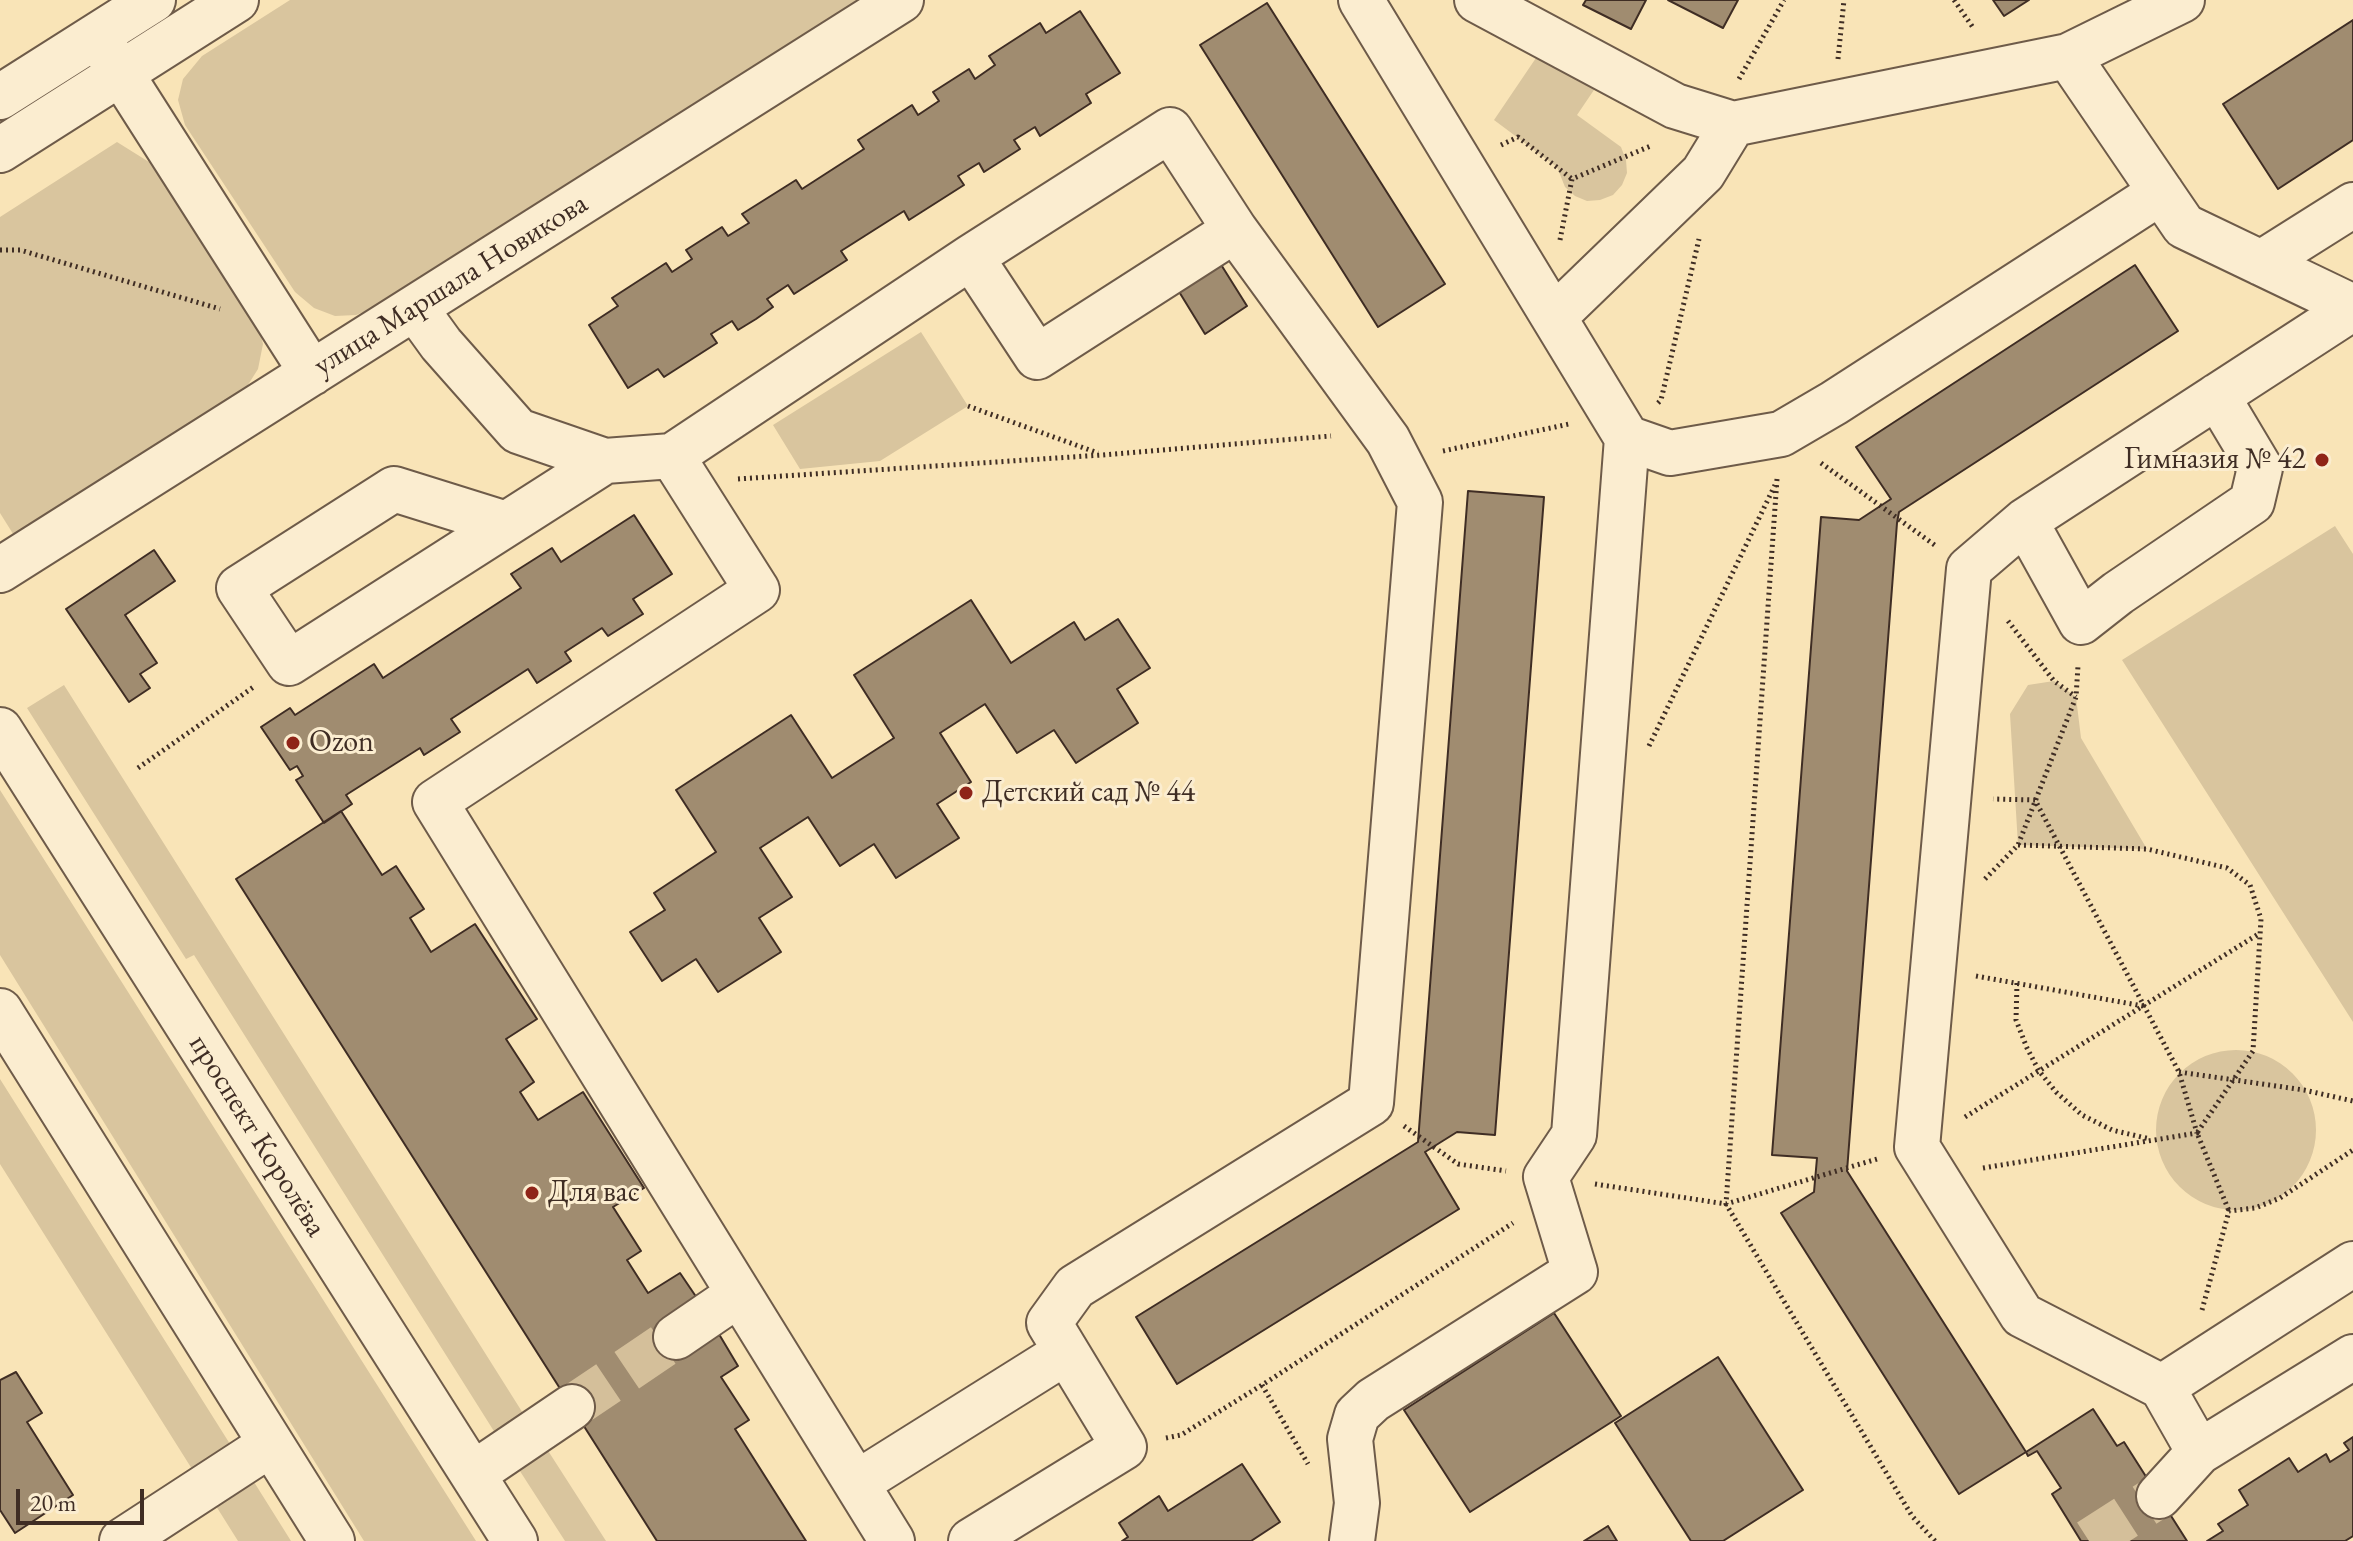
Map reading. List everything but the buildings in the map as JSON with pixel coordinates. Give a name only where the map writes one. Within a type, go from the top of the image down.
[{"type":"street","points":[[0,97],[153,0]]},
{"type":"street","points":[[0,150],[236,0]]},
{"type":"street","name":"улица Маршала Новикова","points":[[0,570],[901,0]]},
{"type":"street","points":[[1352,1541],[1357,1503],[1350,1439],[1357,1415],[1373,1400],[1575,1272],[1546,1177],[1574,1135],[1627,438],[1361,0]]},
{"type":"street","points":[[1477,0],[1675,106],[1725,121],[1833,104],[2068,56],[2182,0]]},
{"type":"street","points":[[97,36],[312,373]]},
{"type":"street","points":[[2068,56],[2184,226],[2353,308]]},
{"type":"street","points":[[1551,311],[1703,173],[1725,121]]},
{"type":"street","points":[[415,308],[441,344],[518,431],[605,461],[681,469],[971,257],[1170,130],[1235,230],[1388,440],[1420,502],[1371,1103],[1075,1287],[1049,1323],[1124,1447],[971,1541]]},
{"type":"street","points":[[1627,438],[1670,453],[1781,434],[2161,192]]},
{"type":"street","points":[[2261,263],[2353,205]]},
{"type":"street","points":[[971,257],[1037,357],[1235,230]]},
{"type":"street","points":[[2199,1452],[2173,1380],[2022,1315],[1926,1162],[1933,968],[1969,569],[2025,521],[2353,308]]},
{"type":"street","points":[[2025,521],[2081,622],[2118,593],[2252,502],[2260,468],[2217,396]]},
{"type":"street","points":[[506,524],[394,489],[239,588],[289,663],[605,461]]},
{"type":"street","points":[[681,469],[757,590],[435,802],[892,1541]]},
{"type":"street","name":"проспект Королёва","points":[[0,730],[515,1541]]},
{"type":"street","points":[[0,1011],[332,1541]]},
{"type":"street","points":[[2173,1380],[2353,1264]]},
{"type":"street","points":[[676,1337],[739,1294]]},
{"type":"street","points":[[857,1483],[1066,1352]]},
{"type":"street","points":[[2159,1496],[2199,1452],[2353,1357]]},
{"type":"street","points":[[473,1474],[572,1407]]},
{"type":"street","points":[[122,1541],[271,1444]]},
{"type":"path","points":[[1572,179],[1725,121],[1784,0]]},
{"type":"path","points":[[1833,104],[1844,0]]},
{"type":"path","points":[[1461,164],[1518,137],[1572,179]]},
{"type":"path","points":[[681,469],[1102,455],[1356,434],[1440,452],[1567,423],[1627,438],[1661,400],[1709,198],[1703,173]]},
{"type":"path","points":[[1551,311],[1572,179]]},
{"type":"path","points":[[0,250],[20,250],[257,320],[273,312]]},
{"type":"path","points":[[968,406],[1102,455]]},
{"type":"path","points":[[1781,434],[1726,1204],[1912,1516],[1935,1541]]},
{"type":"path","points":[[1781,434],[1969,569],[2054,681],[2076,697]]},
{"type":"path","points":[[1642,760],[1777,480]]},
{"type":"path","points":[[1371,1103],[1458,1164],[1726,1204],[1926,1162],[2155,1140],[2197,1133],[2253,1051],[2261,919],[2250,885],[2227,868],[2147,849],[2018,845],[2076,697],[2081,622]]},
{"type":"path","points":[[138,768],[289,663]]},
{"type":"path","points":[[1948,797],[2035,800]]},
{"type":"path","points":[[2035,800],[2179,1072],[2197,1133],[2229,1211],[2173,1380]]},
{"type":"path","points":[[1926,1162],[2039,1071],[2260,933]]},
{"type":"path","points":[[1933,968],[2144,1006]]},
{"type":"path","points":[[2017,983],[2016,1020],[2039,1071],[2056,1092],[2082,1115],[2112,1130],[2155,1140]]},
{"type":"path","points":[[2179,1072],[2304,1090],[2353,1101]]},
{"type":"path","points":[[2229,1211],[2255,1208],[2280,1198],[2353,1150]]},
{"type":"path","points":[[1124,1447],[1181,1435],[1262,1385],[1515,1222],[1546,1177]]},
{"type":"path","points":[[1262,1385],[1308,1465]]},
{"type":"shaded area","points":[[290,0],[858,0],[379,306],[356,315],[335,316],[314,308],[295,292],[185,125],[178,100],[183,79],[202,56]]},
{"type":"shaded area","points":[[1538,55],[1596,87],[1577,115],[1621,147],[1627,173],[1613,195],[1587,201],[1575,196],[1565,187],[1557,167],[1494,120]]},
{"type":"shaded area","points":[[117,142],[149,162],[257,320],[263,344],[258,369],[246,388],[15,537],[0,513],[0,217]]},
{"type":"shaded area","points":[[921,332],[968,406],[880,461],[800,469],[773,425]]},
{"type":"shaded area","points":[[2335,526],[2353,554],[2353,1022],[2122,660]]},
{"type":"shaded area","points":[[2054,681],[2076,697],[2081,738],[2147,849],[2018,845],[2010,714],[2028,685]]},
{"type":"shaded area","points":[[64,685],[526,1418],[497,1436],[194,955],[186,959],[27,708]]},
{"type":"shaded area","points":[[0,790],[476,1541],[364,1541],[0,955]]},
{"type":"shaded area","points":[[2236,1050],[2267,1056],[2293,1073],[2310,1099],[2316,1130],[2310,1161],[2293,1187],[2267,1204],[2236,1210],[2205,1204],[2179,1187],[2162,1161],[2156,1130],[2162,1099],[2179,1073],[2205,1056]]},
{"type":"shaded area","points":[[0,1079],[230,1444],[192,1469],[0,1164]]},
{"type":"shaded area","points":[[545,1446],[606,1541],[565,1541],[516,1465]]},
{"type":"shaded area","points":[[254,1482],[291,1541],[238,1541],[216,1506]]},
{"type":"tunnel","points":[[572,1407],[676,1337]]},
{"type":"tunnel","points":[[2089,1541],[2159,1496]]},
{"type":"place","name":"Гимназия № 42","points":[[2322,460]]},
{"type":"place","name":"Ozon","points":[[293,743]]},
{"type":"place","name":"Детский сад № 44","points":[[966,793]]},
{"type":"place","name":"Для вас","points":[[532,1193]]}]
